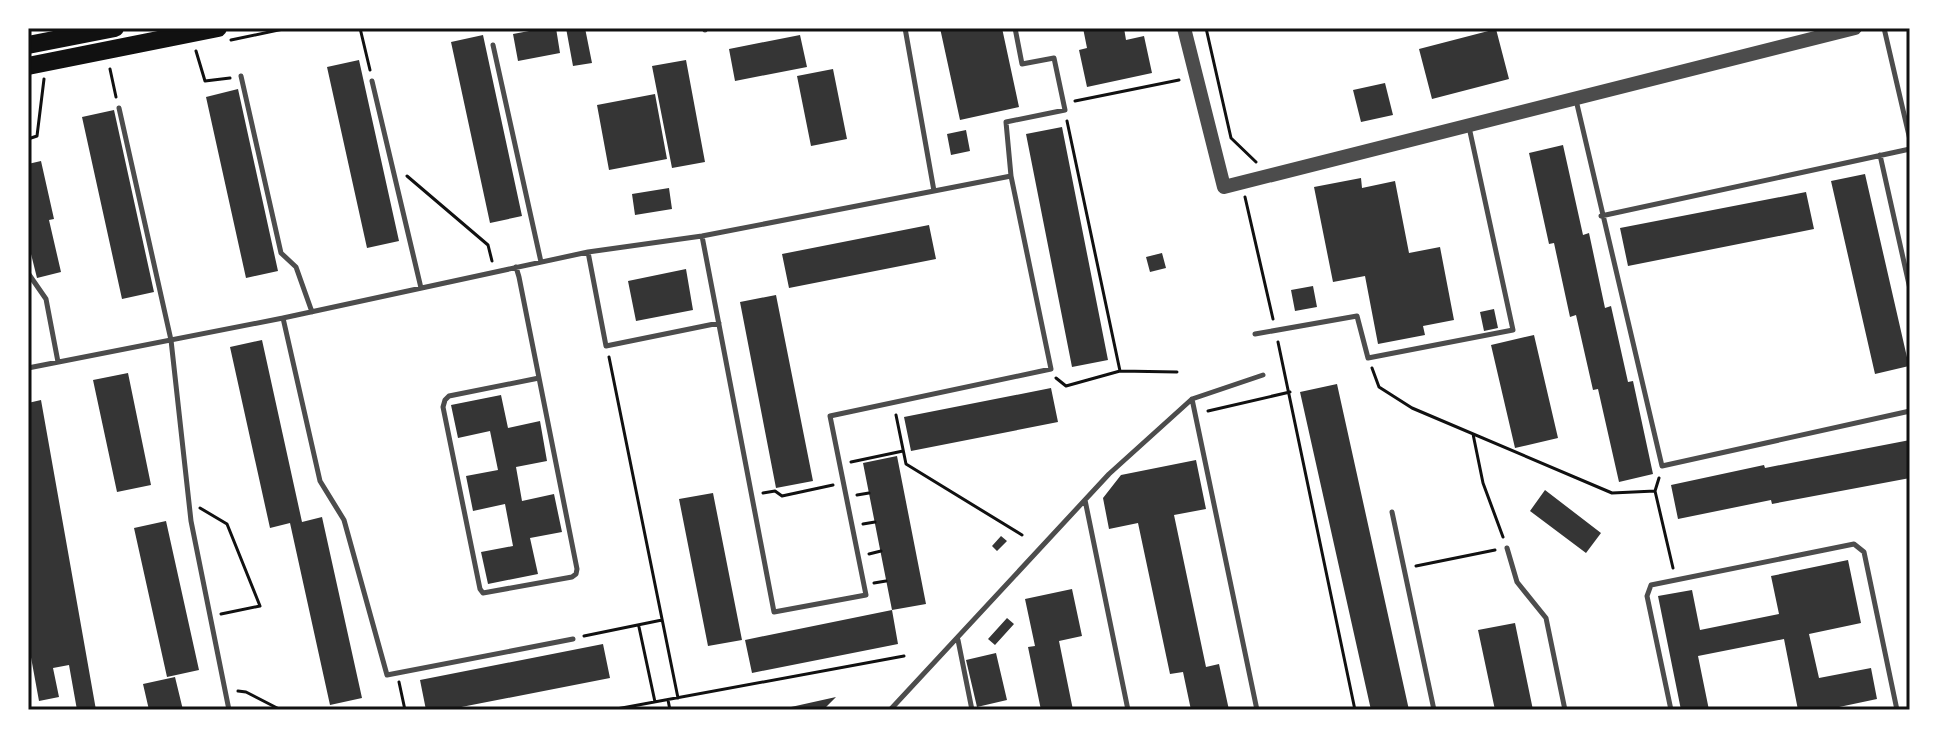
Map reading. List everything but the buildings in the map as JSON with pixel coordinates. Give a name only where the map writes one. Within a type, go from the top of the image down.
[{"type":"highway","points":[[28,45],[115,28]]},
{"type":"highway","points":[[28,66],[218,28]]},
{"type":"street","points":[[1184,28],[1224,187],[1855,28]]},
{"type":"lane","points":[[905,28],[934,191]]},
{"type":"lane","points":[[702,236],[774,612],[866,595],[830,416],[1051,369],[1011,176],[1006,122],[1064,107],[1054,58],[1022,64],[1015,28]]},
{"type":"lane","points":[[1884,28],[1910,140]]},
{"type":"lane","points":[[493,45],[541,262]]},
{"type":"lane","points":[[241,76],[281,253],[296,267],[312,312]]},
{"type":"lane","points":[[372,81],[421,288]]},
{"type":"lane","points":[[1576,99],[1662,466],[1910,411]]},
{"type":"lane","points":[[119,108],[171,340],[191,521],[229,710]]},
{"type":"lane","points":[[1255,334],[1357,316],[1368,358],[1513,330],[1469,127]]},
{"type":"lane","points":[[1601,216],[1910,149]]},
{"type":"lane","points":[[1880,155],[1910,289]]},
{"type":"lane","points":[[28,368],[312,312],[588,252],[702,236],[1011,176]]},
{"type":"lane","points":[[588,252],[606,346],[719,323]]},
{"type":"lane","points":[[516,267],[539,378],[576,574],[483,593],[446,422],[445,400],[449,396],[539,378]]},
{"type":"lane","points":[[28,273],[46,299],[58,362]]},
{"type":"lane","points":[[283,318],[320,481],[344,520],[387,675],[573,639]]},
{"type":"lane","points":[[890,710],[1109,474],[1192,399],[1263,375]]},
{"type":"lane","points":[[1192,399],[1257,710]]},
{"type":"lane","points":[[1085,499],[1128,710]]},
{"type":"lane","points":[[1392,512],[1434,710]]},
{"type":"lane","points":[[1671,710],[1647,596],[1651,585],[1854,544],[1864,552],[1897,710]]},
{"type":"lane","points":[[1507,548],[1517,582],[1546,618],[1565,710]]},
{"type":"lane","points":[[957,639],[972,710]]},
{"type":"path","points":[[360,28],[372,81]]},
{"type":"path","points":[[1206,28],[1231,138],[1256,162],[1260,178]]},
{"type":"path","points":[[195,47],[205,81],[241,76]]},
{"type":"path","points":[[109,65],[119,108]]},
{"type":"path","points":[[28,139],[37,136],[44,79]]},
{"type":"path","points":[[1120,371],[1064,107],[1179,80]]},
{"type":"path","points":[[392,163],[488,245],[492,261]]},
{"type":"path","points":[[1242,183],[1290,392],[1355,710]]},
{"type":"path","points":[[606,346],[678,698]]},
{"type":"path","points":[[1368,358],[1379,387],[1412,408],[1612,493],[1655,491]]},
{"type":"path","points":[[1053,376],[1066,386],[1120,371],[1177,372]]},
{"type":"path","points":[[1195,414],[1290,392]]},
{"type":"path","points":[[893,403],[906,464],[1022,535]]},
{"type":"path","points":[[1404,568],[1507,548],[1483,483],[1473,434]]},
{"type":"path","points":[[840,464],[903,451]]},
{"type":"path","points":[[1662,466],[1655,491],[1676,580]]},
{"type":"path","points":[[752,495],[775,491],[782,496],[843,483]]},
{"type":"path","points":[[190,502],[227,524],[260,606],[210,617]]},
{"type":"path","points":[[573,639],[662,620]]},
{"type":"path","points":[[639,626],[655,702]]},
{"type":"path","points":[[611,710],[904,656]]},
{"type":"path","points":[[397,673],[405,710]]},
{"type":"path","points":[[225,691],[246,692],[281,710]]},
{"type":"path","points":[[668,700],[670,710]]}]
